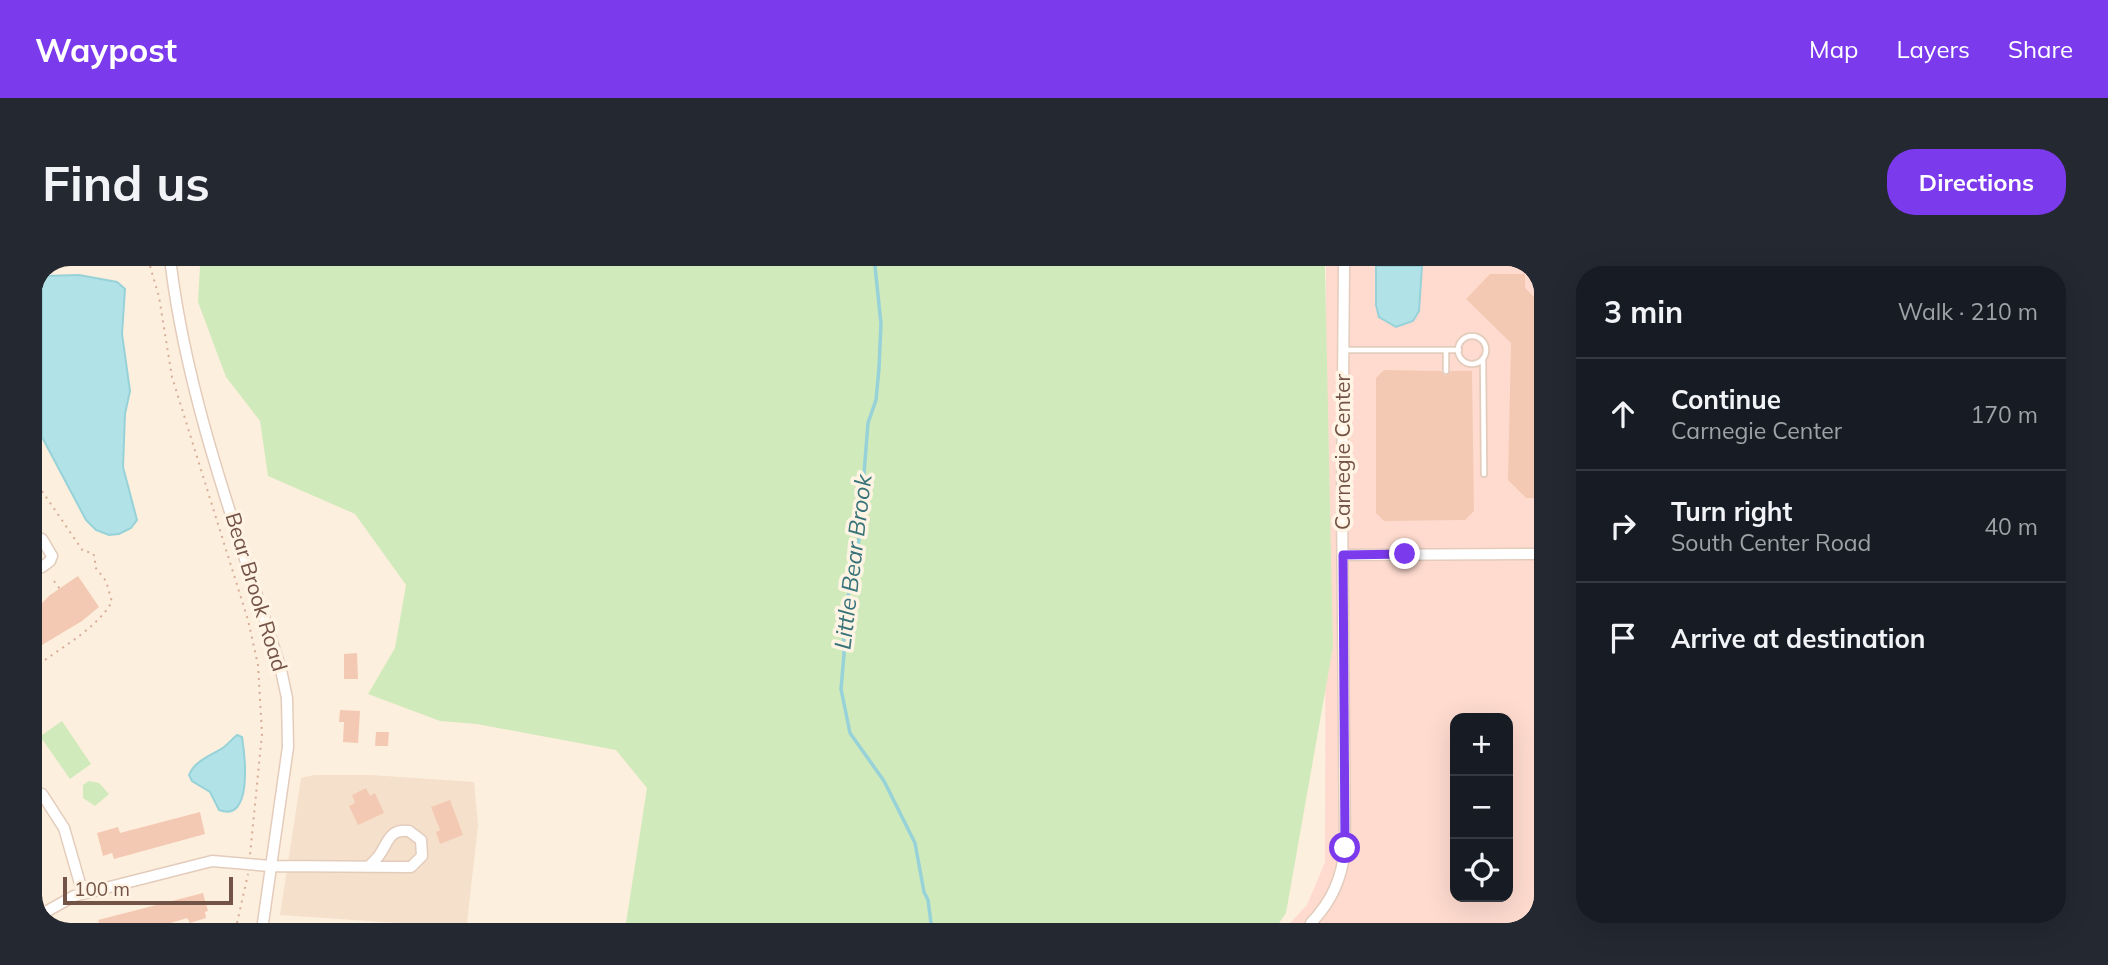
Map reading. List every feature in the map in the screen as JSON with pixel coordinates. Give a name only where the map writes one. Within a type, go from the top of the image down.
[{"type":"street","name":"Bear Brook Road","points":[[171,266],[178,320],[195,395],[281,670],[287,698],[288,747],[263,923]]},
{"type":"street","name":"Carnegie Center","points":[[1311,923],[1321,913],[1335,890],[1343,866],[1345,848],[1344,266]]},
{"type":"street","points":[[42,539],[52,558],[42,567]]},
{"type":"street","points":[[1343,555],[1534,554]]},
{"type":"street","points":[[42,794],[66,832],[83,894]]},
{"type":"street","points":[[42,914],[60,902],[83,894],[208,862],[270,866],[368,867],[411,867],[422,856],[421,841],[409,831],[393,833],[387,839],[381,854],[368,867]]},
{"type":"lane","points":[[1483,358],[1475,363],[1466,362],[1459,350],[1464,339],[1477,337],[1486,345],[1483,358],[1484,474]]},
{"type":"lane","points":[[1343,350],[1459,350]]},
{"type":"lane","points":[[1446,350],[1446,371]]},
{"type":"path","points":[[150,266],[159,297],[172,377],[248,620],[258,664],[262,734],[251,847]]},
{"type":"path","points":[[42,491],[83,551],[93,553],[96,558],[95,566],[106,581],[112,602],[105,614],[42,662]]},
{"type":"path","points":[[54,581],[62,592]]},
{"type":"path","points":[[237,923],[247,886]]},
{"type":"shaded area","points":[[1326,266],[1534,266],[1534,923],[1290,923],[1307,905],[1325,862]]},
{"type":"shaded area","points":[[314,775],[371,775],[474,782],[478,825],[467,923],[399,923],[280,915],[301,778]]},
{"type":"green space","points":[[200,266],[1325,266],[1333,647],[1286,913],[1279,923],[626,923],[647,788],[616,750],[477,724],[440,721],[368,694],[395,648],[406,585],[355,514],[268,476],[260,421],[226,377],[198,302]]},
{"type":"green space","points":[[62,721],[91,764],[70,779],[42,739],[42,735]]},
{"type":"green space","points":[[89,781],[99,783],[109,794],[95,806],[83,798],[83,785]]},
{"type":"water","points":[[1376,266],[1422,266],[1419,311],[1413,321],[1396,327],[1379,317],[1376,305]]},
{"type":"water","points":[[79,275],[117,282],[125,289],[122,334],[130,391],[125,414],[123,467],[137,520],[131,528],[119,534],[109,535],[96,530],[86,520],[42,437],[42,276]]},
{"type":"water","points":[[237,735],[242,737],[244,758],[242,798],[237,807],[230,811],[219,810],[210,792],[192,781],[189,775],[199,762],[224,747]]},
{"type":"building","points":[[1490,274],[1525,274],[1525,288],[1534,297],[1534,498],[1526,498],[1508,480],[1511,343],[1466,299]]},
{"type":"building","points":[[1384,370],[1441,371],[1445,376],[1451,371],[1472,371],[1474,511],[1465,520],[1384,521],[1376,513],[1376,378]]},
{"type":"building","points":[[78,576],[99,607],[82,621],[42,645],[42,603]]},
{"type":"building","points":[[357,653],[358,679],[344,679],[344,654]]},
{"type":"building","points":[[340,710],[360,711],[358,743],[343,742],[344,722],[339,722]]},
{"type":"building","points":[[376,732],[389,732],[388,746],[375,746]]},
{"type":"building","points":[[366,788],[370,796],[375,793],[384,813],[358,825],[349,806],[355,803],[352,795]]},
{"type":"building","points":[[450,800],[463,835],[440,844],[436,832],[440,830],[431,807]]},
{"type":"building","points":[[200,812],[205,834],[114,859],[112,853],[103,856],[97,833],[118,827],[120,833]]},
{"type":"building","points":[[203,893],[208,911],[205,912],[206,918],[190,923],[187,918],[171,923],[99,923],[98,920]]},
{"type":"waterway","name":"Little Bear Brook","points":[[875,266],[881,324],[879,368],[876,400],[868,423],[858,550],[843,620],[841,689],[850,733],[884,781],[915,843],[931,923]]},
{"type":"route","points":[[1345,848],[1343,555],[1405,554]]}]
